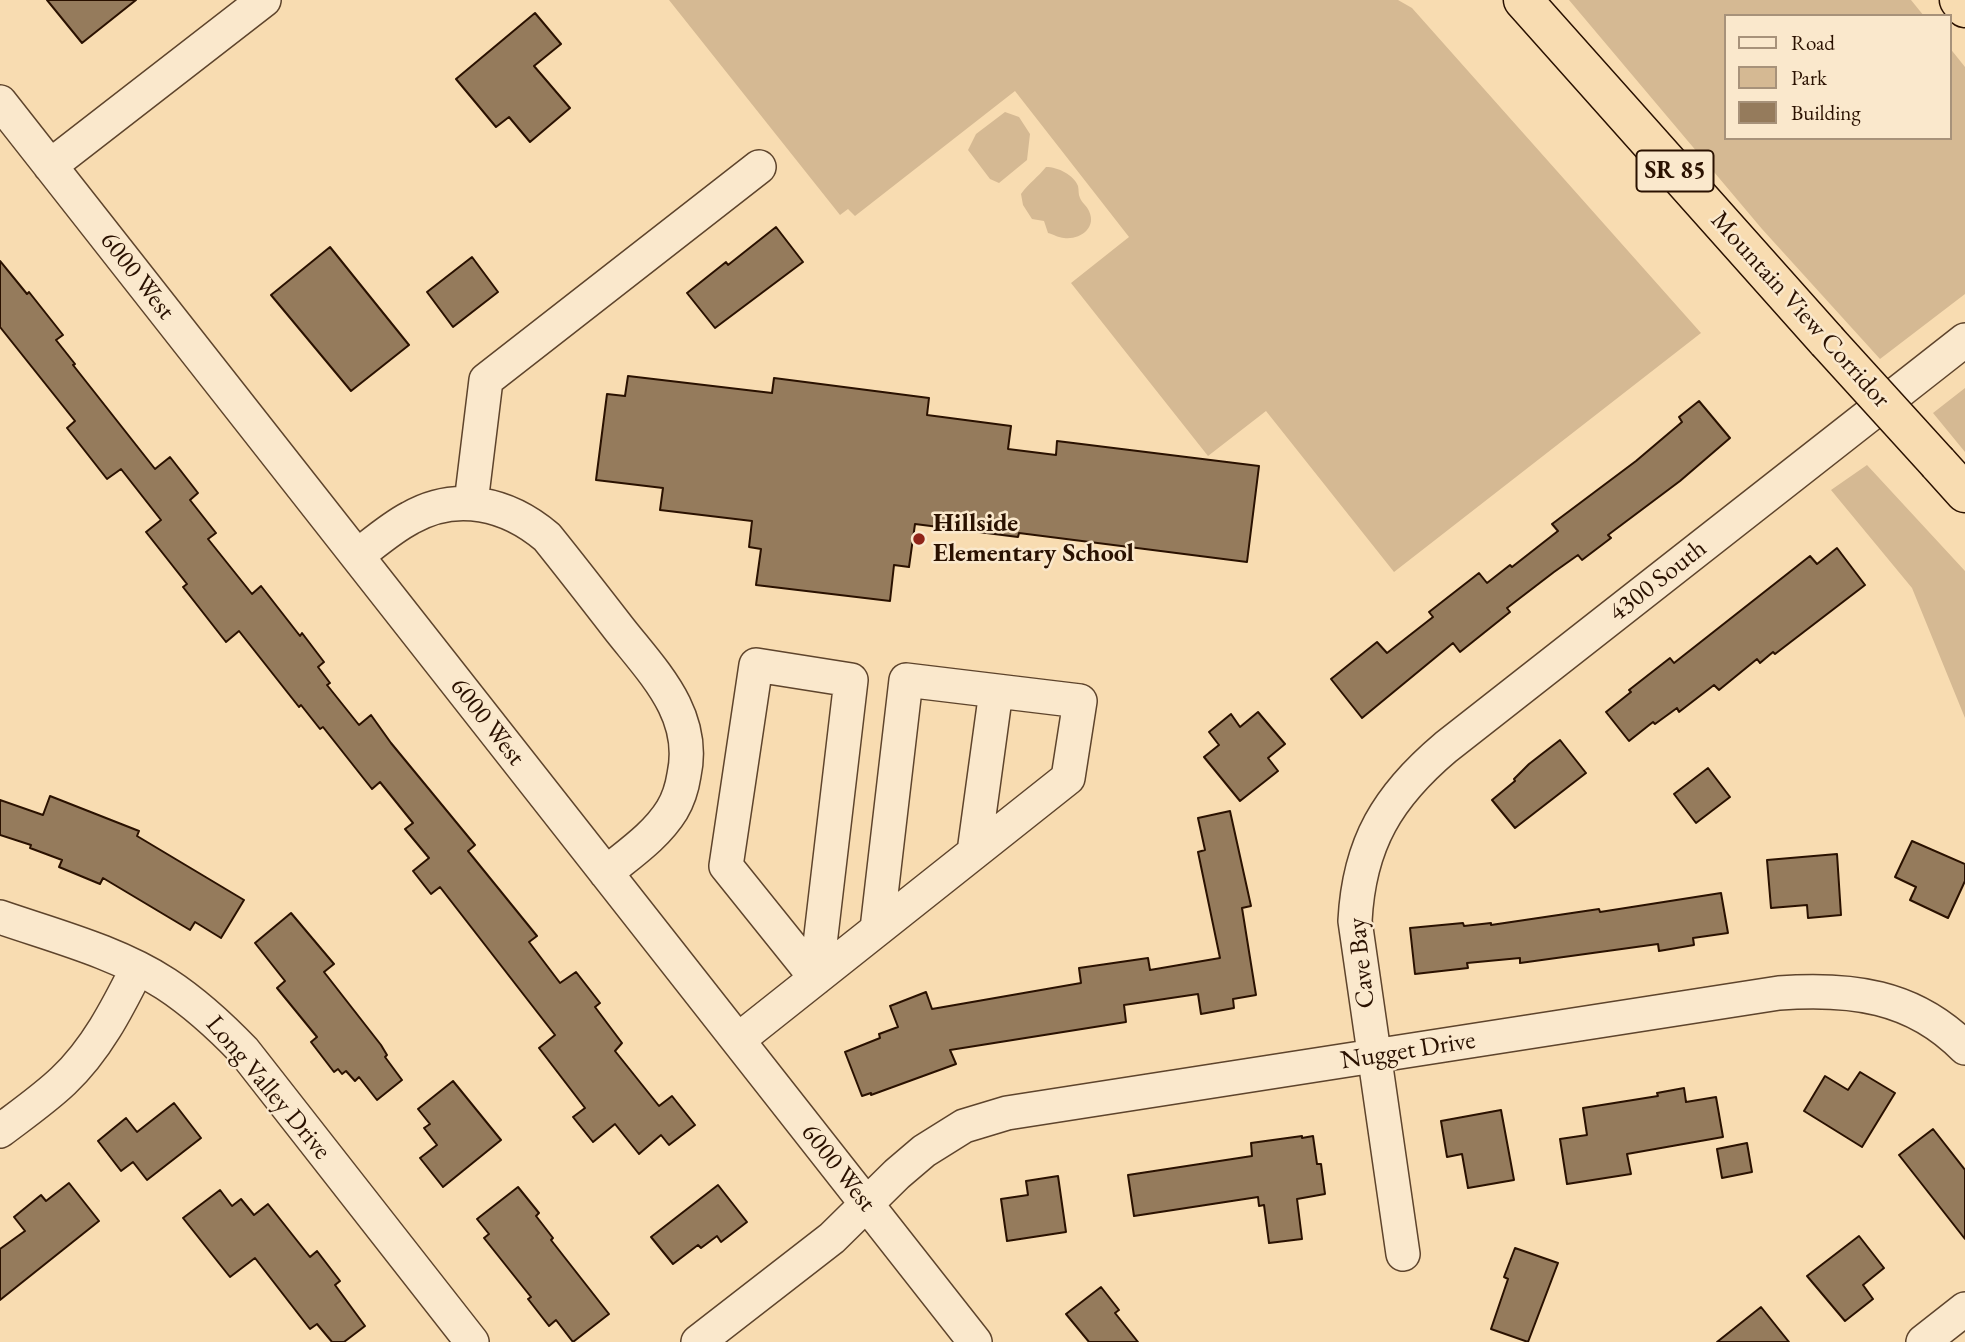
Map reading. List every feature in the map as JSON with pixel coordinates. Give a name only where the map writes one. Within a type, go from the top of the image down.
[{"type":"highway","name":"Mountain View Corridor","points":[[1523,0],[1965,493]]},
{"type":"highway","points":[[1959,0],[1965,8]]},
{"type":"street","points":[[50,166],[264,0]]},
{"type":"street","name":"6000 West","points":[[0,102],[975,1342]]},
{"type":"street","points":[[471,503],[486,380],[759,167]]},
{"type":"street","name":"4300 South","points":[[1371,840],[1399,792],[1446,747],[1965,340]]},
{"type":"street","points":[[357,556],[413,516],[451,504],[471,503],[512,512],[547,537],[666,690],[684,726],[686,766],[682,789],[673,809],[660,827],[606,873]]},
{"type":"street","points":[[756,665],[851,680],[816,978],[726,866],[756,665]]},
{"type":"street","points":[[738,1040],[1068,778],[1080,701],[906,680],[877,929]]},
{"type":"street","points":[[974,852],[996,691]]},
{"type":"street","name":"Cave Bay","points":[[1371,840],[1360,878],[1355,921],[1403,1254]]},
{"type":"street","name":"Long Valley Drive","points":[[0,917],[138,969],[164,983],[207,1015],[244,1051],[472,1342]]},
{"type":"street","points":[[0,1131],[63,1081],[82,1061],[118,1008],[138,969]]},
{"type":"street","name":"Nugget Drive","points":[[698,1342],[832,1238],[924,1152],[964,1126],[985,1119],[1021,1111],[1811,990],[1866,994],[1893,1002],[1940,1028],[1965,1048]]},
{"type":"street","points":[[1923,1342],[1965,1309]]},
{"type":"green space","points":[[669,0],[1398,0],[1412,8],[1701,333],[1394,572],[1266,411],[1208,456],[1071,283],[1129,237],[1015,91],[855,216],[848,209],[840,215]]},
{"type":"green space","points":[[1569,0],[1911,0],[1922,14],[1724,14],[1724,140],[1951,140],[1951,50],[1965,67],[1965,294],[1880,359],[1762,229]]},
{"type":"green space","points":[[1005,112],[1019,117],[1030,134],[1027,160],[999,183],[990,179],[968,150],[976,134]]},
{"type":"green space","points":[[1046,167],[1065,172],[1076,182],[1080,198],[1091,217],[1089,228],[1081,235],[1064,238],[1048,233],[1044,221],[1032,219],[1023,205],[1021,194]]},
{"type":"green space","points":[[1965,388],[1965,452],[1933,413]]},
{"type":"green space","points":[[1867,465],[1965,571],[1965,718],[1912,588],[1831,490]]},
{"type":"building","points":[[47,0],[136,0],[82,43]]},
{"type":"building","points":[[535,13],[561,44],[534,66],[570,108],[530,142],[509,117],[496,127],[456,79]]},
{"type":"building","points":[[776,227],[803,262],[715,328],[687,293]]},
{"type":"building","points":[[330,247],[409,345],[351,391],[271,295]]},
{"type":"building","points":[[472,257],[498,292],[453,327],[427,292]]},
{"type":"building","points":[[0,261],[63,335],[56,340],[75,364],[73,365],[155,469],[170,457],[198,493],[190,500],[216,533],[208,539],[252,594],[261,586],[324,662],[318,667],[330,683],[327,685],[359,725],[371,715],[475,845],[468,851],[537,936],[529,942],[560,983],[576,972],[600,1003],[595,1007],[622,1043],[615,1051],[659,1106],[672,1096],[695,1125],[669,1145],[661,1135],[639,1154],[615,1124],[593,1142],[573,1117],[585,1108],[539,1048],[555,1035],[440,887],[431,894],[413,871],[429,858],[405,829],[413,823],[380,782],[372,789],[323,727],[320,729],[301,705],[299,707],[239,631],[226,642],[183,587],[187,584],[146,532],[161,520],[121,469],[107,479],[67,428],[75,421],[0,327]]},
{"type":"building","points":[[628,376],[772,393],[774,378],[929,398],[927,415],[1011,426],[1008,449],[1056,455],[1057,441],[1259,466],[1247,562],[1019,533],[1018,537],[915,524],[909,567],[894,565],[890,601],[756,585],[761,549],[749,547],[752,521],[660,510],[663,488],[596,480],[607,394],[625,396]]},
{"type":"building","points":[[1699,401],[1730,438],[1680,481],[1608,535],[1611,538],[1582,560],[1578,555],[1554,572],[1507,608],[1510,612],[1460,652],[1453,643],[1362,718],[1331,679],[1377,642],[1387,653],[1433,617],[1429,612],[1479,573],[1487,583],[1510,565],[1512,567],[1558,531],[1552,524],[1636,461],[1682,422],[1679,417]]},
{"type":"building","points":[[1837,548],[1865,585],[1775,654],[1773,652],[1760,663],[1757,659],[1719,690],[1714,685],[1679,712],[1677,708],[1629,741],[1606,712],[1631,692],[1629,690],[1670,658],[1674,663],[1810,556],[1817,564]]},
{"type":"building","points":[[1258,712],[1285,744],[1268,758],[1278,771],[1240,801],[1204,757],[1219,745],[1209,732],[1231,714],[1240,727]]},
{"type":"building","points":[[1560,740],[1586,773],[1515,828],[1492,800],[1515,781],[1529,764]]},
{"type":"building","points":[[1708,768],[1730,797],[1696,823],[1674,794]]},
{"type":"building","points":[[50,796],[139,831],[137,836],[244,900],[221,938],[195,922],[190,930],[103,878],[100,884],[59,867],[62,860],[30,848],[31,845],[0,835],[0,800],[43,815]]},
{"type":"building","points":[[1230,811],[1251,906],[1242,908],[1256,995],[1233,999],[1234,1008],[1201,1014],[1198,994],[1124,1005],[1126,1022],[950,1050],[956,1064],[862,1096],[845,1052],[880,1038],[879,1034],[898,1027],[890,1006],[926,992],[932,1009],[1081,983],[1079,968],[1148,958],[1150,970],[1220,958],[1198,852],[1205,850],[1198,818]]},
{"type":"building","points":[[1912,841],[1965,864],[1965,881],[1948,918],[1910,900],[1916,887],[1895,877]]},
{"type":"building","points":[[1837,854],[1841,915],[1808,918],[1807,905],[1771,908],[1767,860]]},
{"type":"building","points":[[1721,893],[1728,933],[1693,938],[1694,945],[1659,951],[1658,944],[1520,963],[1520,958],[1467,963],[1468,968],[1415,974],[1410,928],[1463,923],[1464,926],[1491,925],[1599,909],[1600,912]]},
{"type":"building","points":[[291,913],[334,964],[324,972],[381,1045],[387,1055],[385,1057],[402,1080],[377,1100],[359,1077],[355,1081],[346,1071],[342,1074],[338,1069],[334,1072],[311,1042],[317,1037],[277,988],[285,981],[255,943]]},
{"type":"building","points":[[1860,1072],[1895,1093],[1862,1147],[1804,1111],[1825,1076],[1848,1090]]},
{"type":"building","points":[[453,1081],[501,1140],[443,1187],[420,1158],[437,1145],[424,1128],[430,1124],[418,1109]]},
{"type":"building","points":[[1684,1088],[1686,1102],[1716,1097],[1723,1137],[1627,1154],[1631,1174],[1567,1184],[1560,1139],[1587,1135],[1583,1108],[1658,1096],[1657,1093]]},
{"type":"building","points":[[174,1103],[201,1138],[147,1180],[133,1162],[121,1171],[98,1141],[126,1118],[137,1132]]},
{"type":"building","points":[[1501,1110],[1514,1180],[1468,1188],[1462,1154],[1447,1157],[1441,1121]]},
{"type":"building","points":[[1933,1129],[1965,1170],[1965,1239],[1899,1155]]},
{"type":"building","points":[[1313,1136],[1317,1164],[1321,1164],[1325,1194],[1297,1199],[1302,1239],[1269,1243],[1264,1205],[1259,1206],[1258,1197],[1134,1216],[1128,1175],[1252,1156],[1251,1143]]},
{"type":"building","points":[[1747,1143],[1752,1172],[1722,1178],[1717,1149]]},
{"type":"building","points":[[1058,1176],[1066,1232],[1007,1241],[1001,1199],[1028,1195],[1026,1181]]},
{"type":"building","points":[[69,1183],[99,1221],[0,1300],[0,1249],[25,1231],[14,1217],[41,1195],[46,1201]]},
{"type":"building","points":[[718,1185],[747,1222],[721,1242],[717,1236],[701,1248],[698,1245],[673,1264],[651,1237]]},
{"type":"building","points":[[518,1187],[539,1213],[536,1216],[553,1238],[551,1240],[609,1314],[573,1342],[556,1320],[549,1326],[528,1299],[531,1297],[484,1238],[489,1234],[477,1219]]},
{"type":"building","points":[[220,1190],[232,1206],[241,1199],[254,1215],[268,1204],[310,1257],[317,1251],[340,1281],[335,1285],[365,1326],[344,1342],[332,1342],[317,1324],[310,1329],[255,1258],[230,1277],[183,1218]]},
{"type":"building","points":[[1859,1236],[1884,1268],[1863,1285],[1873,1299],[1845,1321],[1807,1276]]},
{"type":"building","points":[[1515,1248],[1558,1263],[1528,1342],[1491,1329],[1508,1279],[1504,1277]]},
{"type":"building","points":[[1101,1287],[1119,1310],[1115,1313],[1138,1342],[1089,1342],[1066,1314]]},
{"type":"building","points":[[1761,1307],[1789,1342],[1717,1342]]},
{"type":"place","name":"Hillside Elementary School","points":[[919,539]]}]
